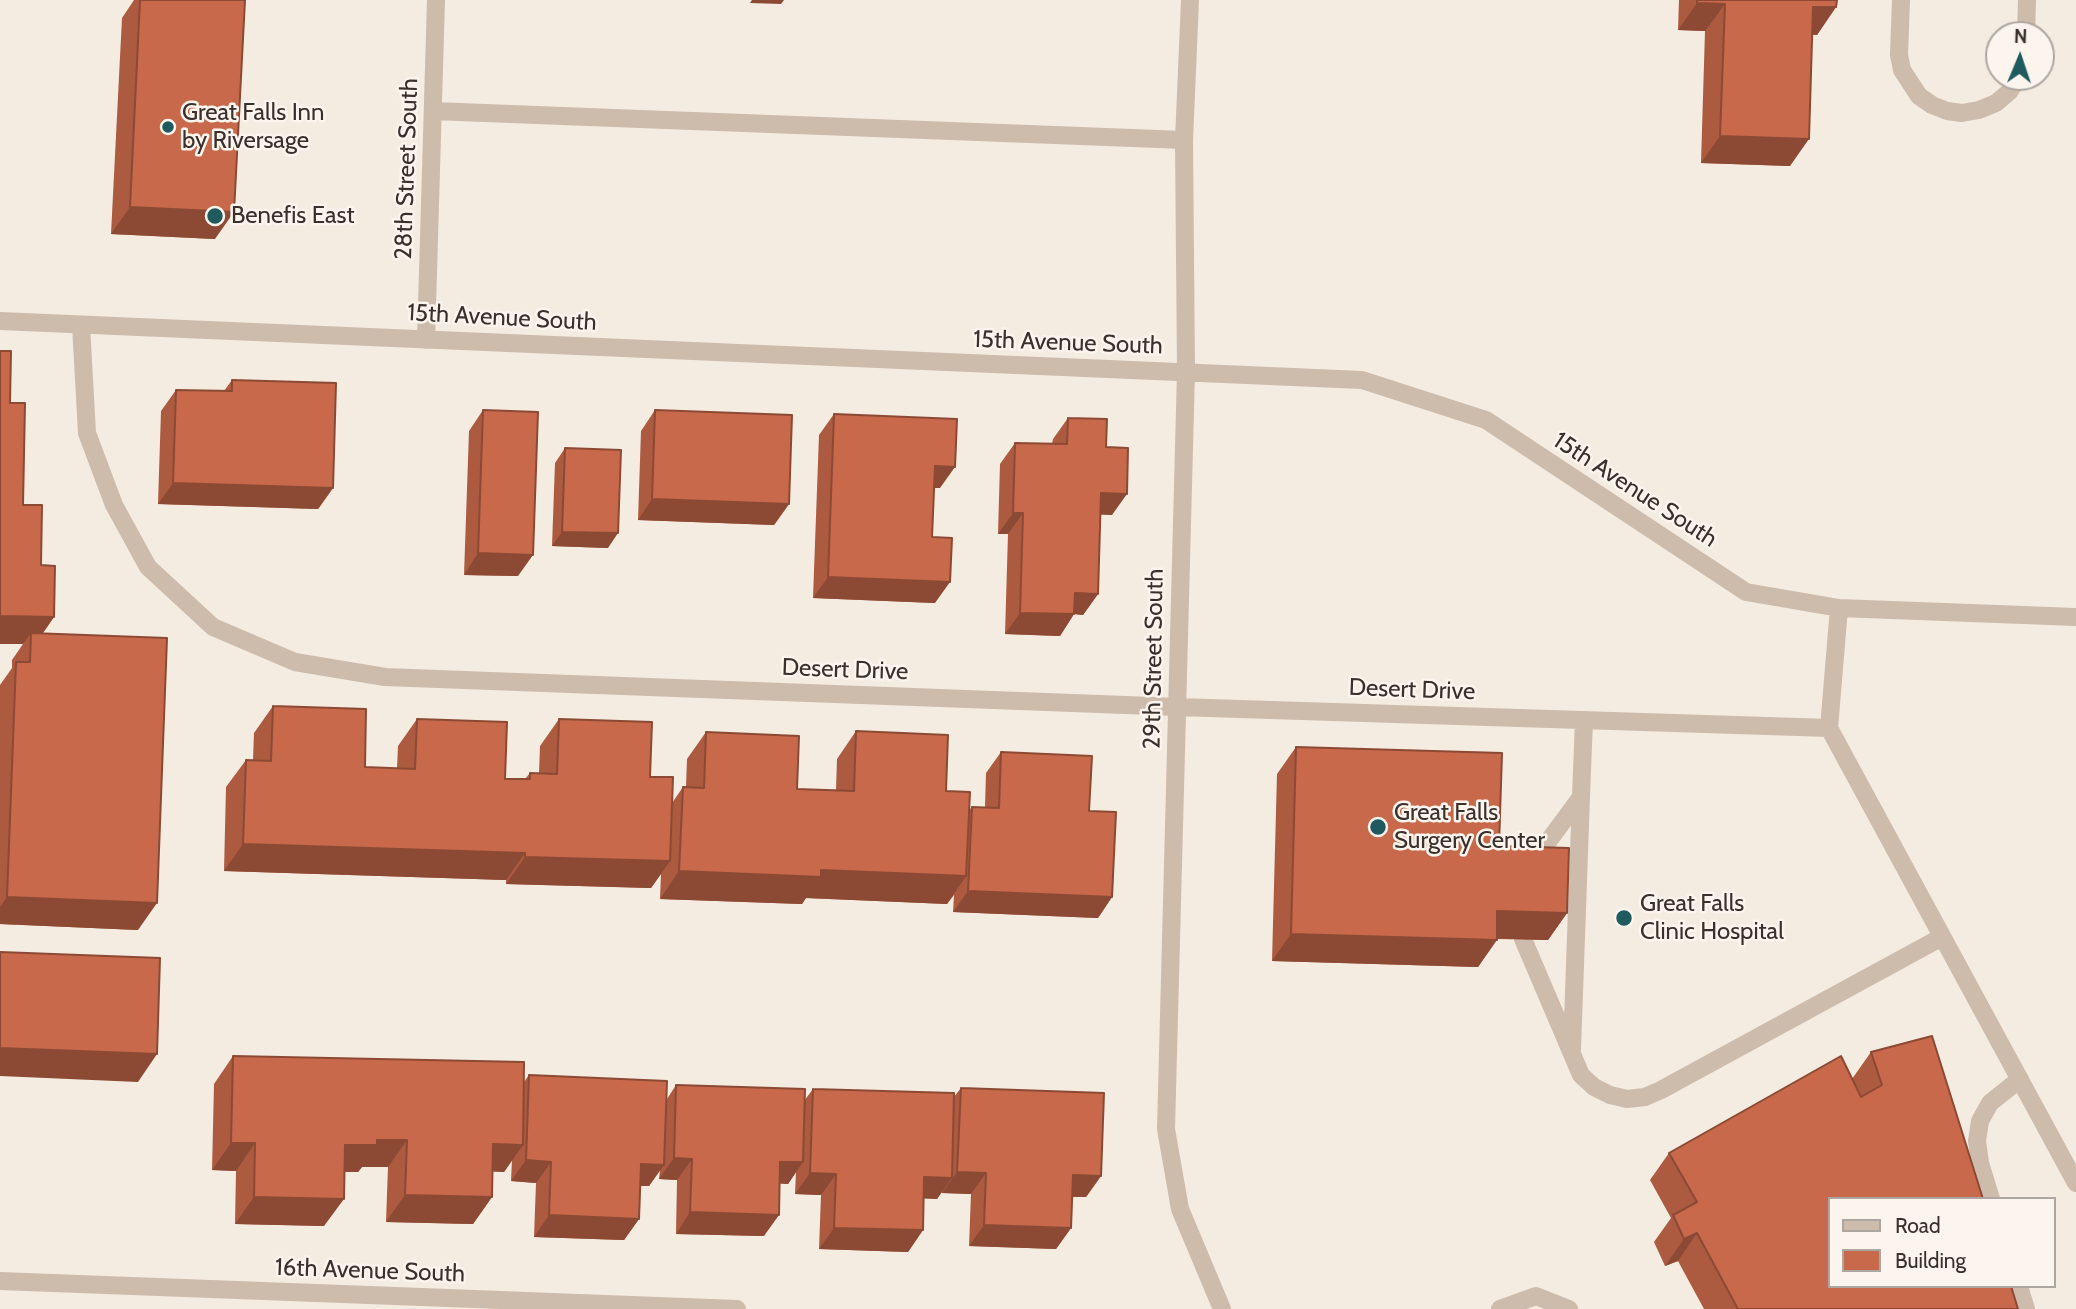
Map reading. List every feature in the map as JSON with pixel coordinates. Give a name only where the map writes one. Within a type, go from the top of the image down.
[{"type":"street","name":"28th Street South","points":[[426,340],[436,0]]},
{"type":"street","name":"29th Street South","points":[[1190,0],[1184,140],[1186,372],[1166,1129],[1180,1209],[1222,1309]]},
{"type":"street","points":[[1901,0],[1899,55],[1902,70],[1919,96],[1947,111],[1962,113],[1979,110],[2002,98],[2008,91]]},
{"type":"street","points":[[2026,21],[2027,0]]},
{"type":"street","points":[[433,111],[1184,140]]},
{"type":"street","name":"15th Avenue South","points":[[0,321],[1362,380],[1486,420],[1746,592],[1839,608],[2076,617]]},
{"type":"street","name":"Desert Drive","points":[[80,325],[87,433],[114,505],[148,567],[213,627],[295,662],[385,677],[1178,707],[1829,727]]},
{"type":"street","points":[[1839,608],[1829,727],[2076,1183]]},
{"type":"street","points":[[1572,1055],[1584,720]]},
{"type":"street","points":[[1524,874],[1581,797]]},
{"type":"street","points":[[1523,939],[1581,1075],[1594,1087],[1609,1095],[1627,1099],[1645,1097],[1942,937]]},
{"type":"street","points":[[1990,1197],[1976,1142],[1980,1121],[1990,1103],[2020,1079]]},
{"type":"street","name":"16th Avenue South","points":[[0,1281],[379,1302],[737,1309]]},
{"type":"street","points":[[2020,1288],[2026,1309]]},
{"type":"street","points":[[1500,1309],[1536,1296],[1569,1309]]},
{"type":"building","name":"Great Falls Inn by Riversage","points":[[140,0],[245,0],[234,212],[130,207]]},
{"type":"building","points":[[1697,0],[1837,0],[1836,7],[1813,7],[1809,139],[1720,136],[1725,4],[1697,3]]},
{"type":"building","points":[[0,351],[11,351],[10,403],[25,403],[23,505],[42,505],[41,565],[55,566],[54,617],[0,616]]},
{"type":"building","points":[[232,380],[336,383],[333,488],[173,483],[176,390],[232,391]]},
{"type":"building","points":[[483,410],[538,412],[533,555],[478,553]]},
{"type":"building","points":[[655,410],[792,415],[789,504],[652,499]]},
{"type":"building","points":[[834,414],[957,419],[955,467],[935,466],[932,537],[952,538],[950,582],[828,577]]},
{"type":"building","points":[[1068,418],[1107,419],[1106,447],[1128,448],[1127,494],[1101,493],[1098,594],[1075,593],[1074,614],[1020,613],[1023,513],[1013,513],[1015,443],[1067,444]]},
{"type":"building","points":[[565,448],[621,450],[618,533],[562,532]]},
{"type":"building","points":[[31,633],[167,638],[157,903],[7,897],[16,662],[30,662]]},
{"type":"building","points":[[273,706],[366,709],[365,767],[415,769],[417,719],[507,722],[505,779],[530,779],[530,773],[557,774],[559,719],[652,722],[650,777],[673,777],[670,861],[525,857],[525,853],[243,844],[246,760],[271,761]]},
{"type":"building","points":[[856,731],[948,735],[946,791],[970,792],[966,876],[821,870],[821,877],[679,871],[683,787],[704,788],[706,732],[799,736],[797,789],[854,791]]},
{"type":"building","name":"Great Falls Surgery Center","points":[[1296,747],[1502,753],[1499,846],[1569,848],[1567,913],[1497,911],[1497,940],[1291,934]]},
{"type":"building","points":[[1001,752],[1092,756],[1089,811],[1116,812],[1112,897],[968,891],[972,807],[999,808]]},
{"type":"building","points":[[0,952],[160,958],[157,1054],[0,1048]]},
{"type":"building","points":[[1932,1036],[1982,1197],[1828,1197],[1828,1288],[2012,1288],[2018,1309],[1738,1309],[1697,1233],[1684,1239],[1673,1215],[1697,1202],[1669,1153],[1841,1056],[1861,1097],[1882,1085],[1871,1052]]},
{"type":"building","points":[[233,1056],[524,1062],[523,1145],[493,1144],[492,1197],[405,1195],[407,1140],[377,1140],[377,1145],[345,1145],[344,1199],[254,1197],[255,1143],[231,1143]]},
{"type":"building","points":[[529,1075],[667,1081],[664,1165],[641,1164],[639,1219],[549,1215],[551,1162],[526,1160]]},
{"type":"building","points":[[676,1085],[805,1089],[803,1162],[780,1162],[779,1215],[690,1212],[692,1159],[674,1158]]},
{"type":"building","points":[[961,1088],[1104,1093],[1101,1176],[1073,1175],[1071,1228],[984,1225],[986,1173],[957,1172]]},
{"type":"building","points":[[813,1089],[954,1093],[952,1178],[924,1177],[923,1230],[834,1228],[836,1174],[810,1173]]},
{"type":"place","name":"Great Falls Inn by Riversage","points":[[168,127]]},
{"type":"place","name":"Benefis East","points":[[215,216]]},
{"type":"place","name":"Great Falls Surgery Center","points":[[1378,827]]},
{"type":"place","name":"Great Falls Clinic Hospital","points":[[1624,918]]}]
